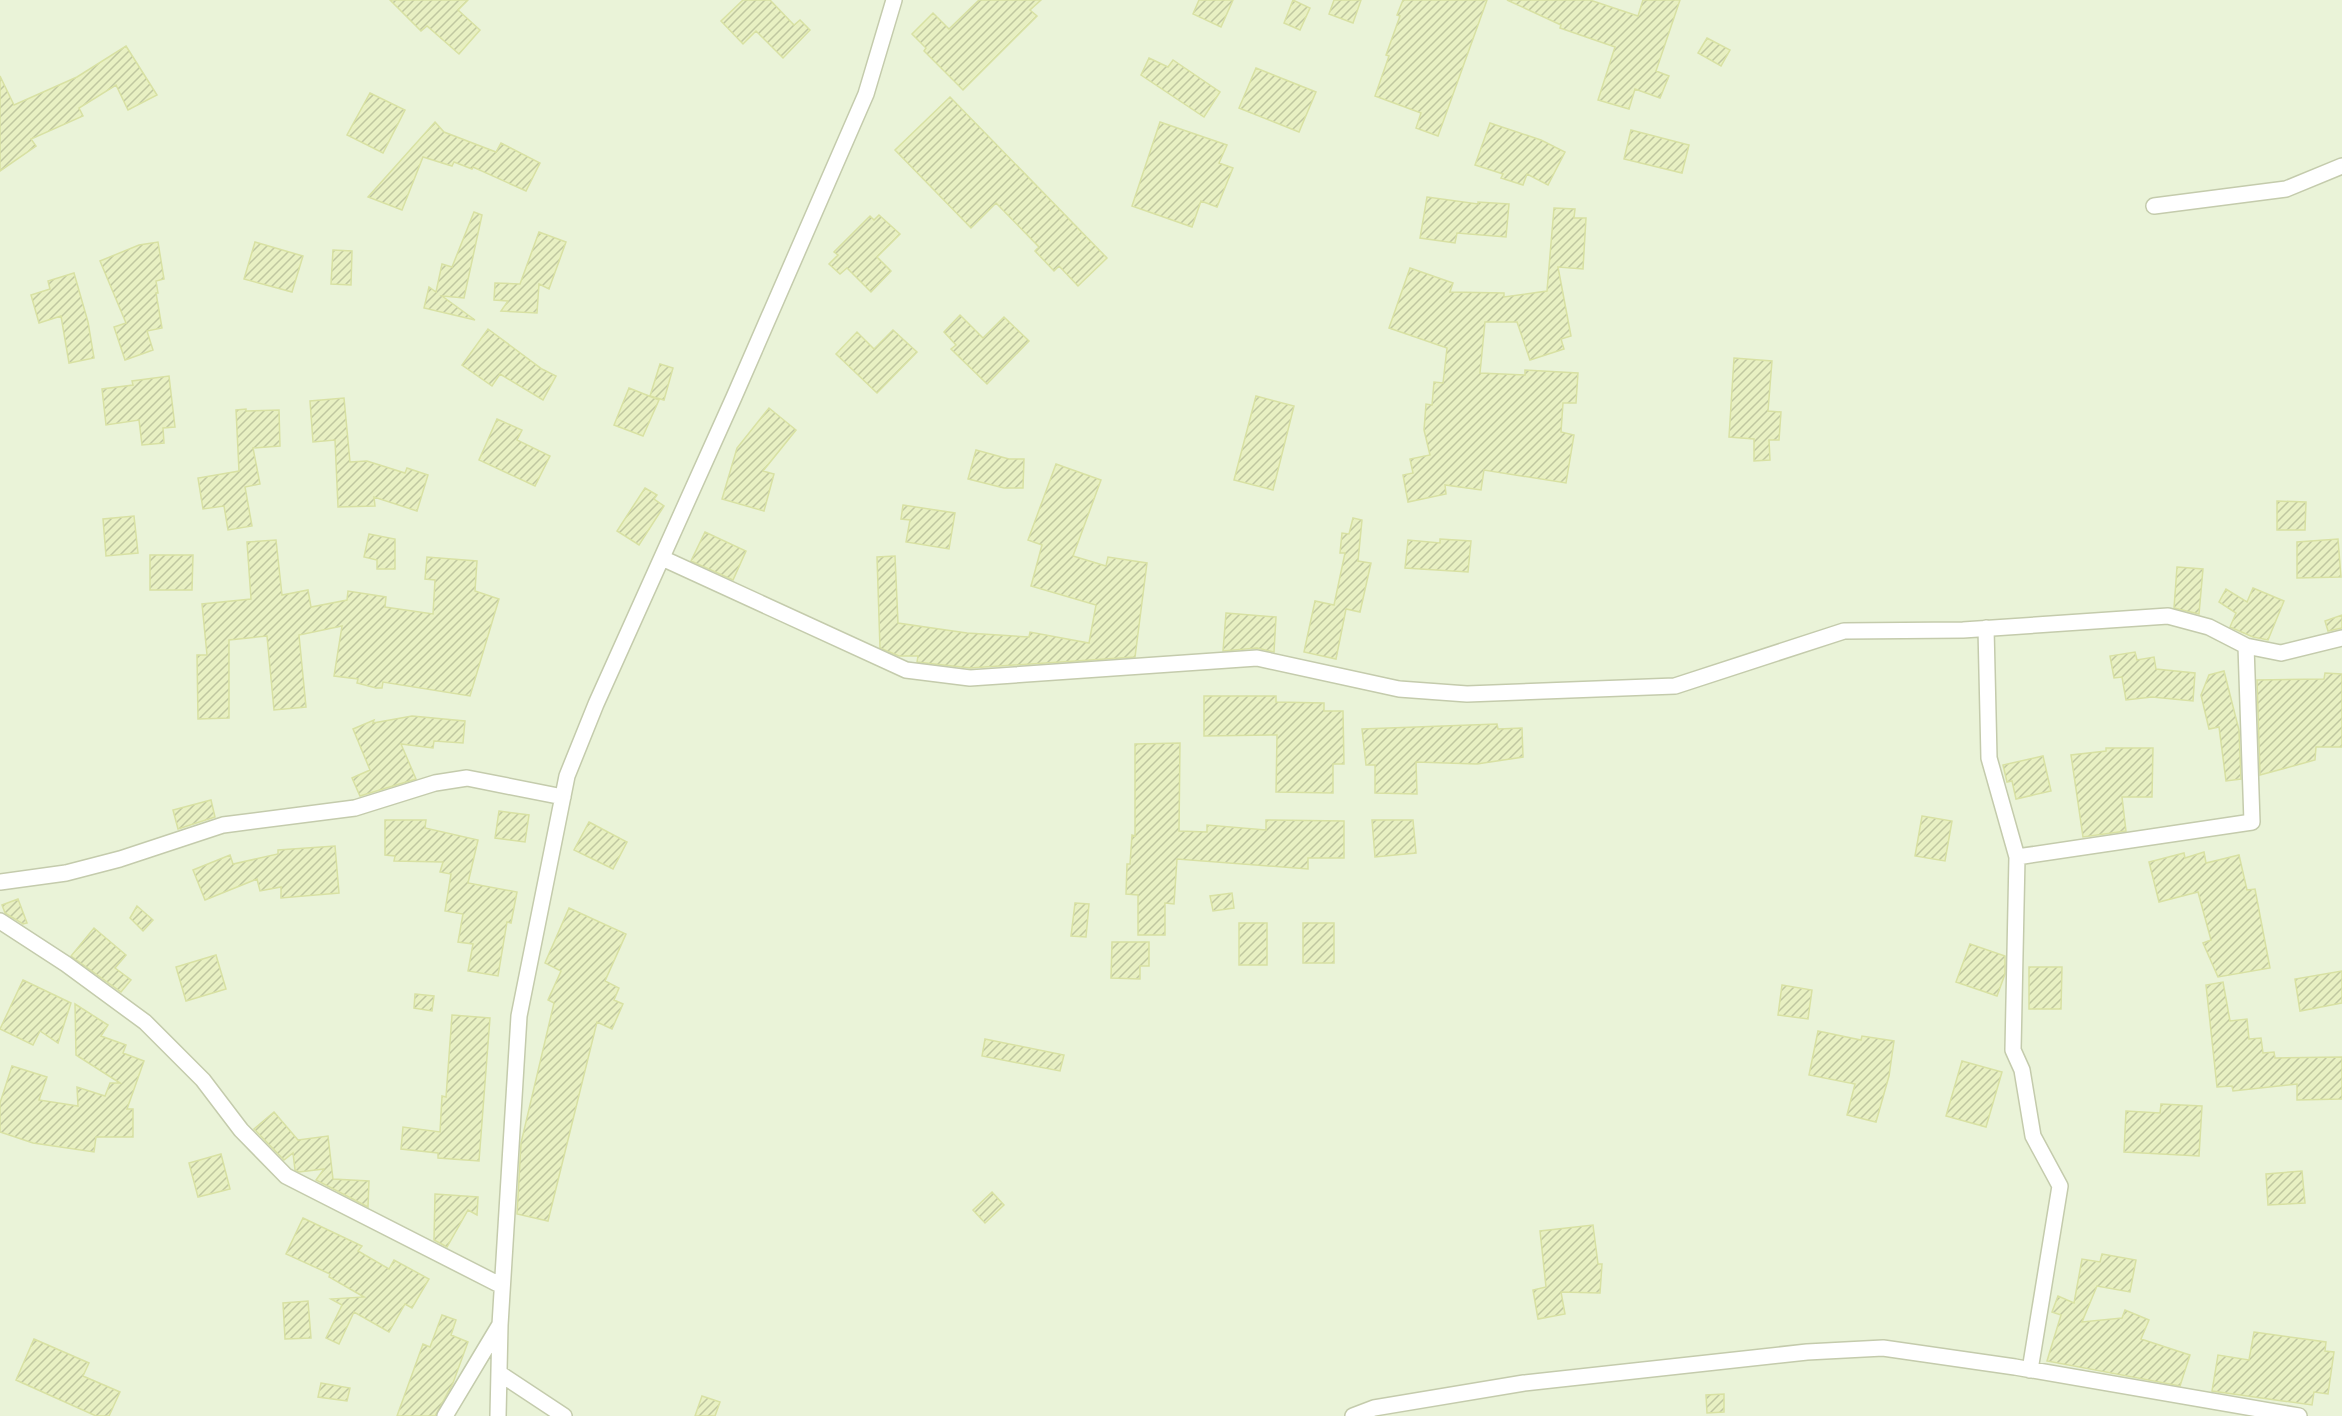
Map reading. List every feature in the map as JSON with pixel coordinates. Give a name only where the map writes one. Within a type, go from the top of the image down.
[{"type":"street","points":[[498,1416],[502,1286],[519,1017],[567,776],[596,704],[866,94],[894,0]]},
{"type":"street","points":[[2154,206],[2286,189],[2342,166]]},
{"type":"street","points":[[662,558],[906,670],[970,678],[1257,658],[1399,689],[1467,694],[1675,686],[1844,631],[1986,628],[2168,616],[2209,627],[2247,646],[2282,653],[2342,638]]},
{"type":"street","points":[[1986,628],[1989,758],[2017,857],[2013,1050],[2022,1070],[2032,1136],[2060,1186],[2030,1370]]},
{"type":"street","points":[[2017,857],[2252,822],[2247,646]]},
{"type":"street","points":[[0,882],[66,873],[120,859],[223,825],[355,808],[446,781],[467,778],[563,797]]},
{"type":"street","points":[[0,921],[66,964],[145,1022],[203,1080],[241,1130],[286,1176],[502,1286]]},
{"type":"street","points":[[445,1416],[500,1326]]},
{"type":"street","points":[[1353,1416],[1374,1408],[1524,1383],[1818,1352],[1882,1348],[2030,1370],[2299,1416]]},
{"type":"street","points":[[499,1373],[564,1416]]},
{"type":"shaded area","points":[[0,0],[2342,0],[2342,1416],[0,1416]]},
{"type":"building","points":[[390,0],[468,0],[458,10],[480,30],[459,54],[427,26],[421,31]]},
{"type":"building","points":[[743,0],[770,0],[794,25],[800,20],[810,30],[783,58],[756,31],[743,44],[721,21]]},
{"type":"building","points":[[979,0],[1041,0],[1030,10],[1037,16],[963,90],[924,51],[926,48],[912,34],[933,13],[949,29]]},
{"type":"building","points":[[1199,0],[1233,0],[1221,27],[1193,14]]},
{"type":"building","points":[[1293,0],[1310,8],[1300,30],[1284,23]]},
{"type":"building","points":[[1334,0],[1361,0],[1353,23],[1329,14]]},
{"type":"building","points":[[1403,0],[1487,0],[1438,136],[1416,128],[1421,113],[1375,96],[1389,56],[1386,55],[1400,16],[1397,15]]},
{"type":"building","points":[[1507,0],[1590,0],[1638,16],[1643,0],[1680,0],[1656,71],[1669,76],[1660,98],[1635,89],[1629,109],[1598,100],[1615,47],[1560,28],[1561,25]]},
{"type":"building","points":[[1707,38],[1730,50],[1721,66],[1698,53]]},
{"type":"building","points":[[126,46],[157,95],[128,110],[116,85],[79,108],[83,116],[31,139],[36,146],[0,171],[0,76],[14,105],[77,77]]},
{"type":"building","points":[[1149,58],[1168,67],[1173,60],[1220,92],[1204,117],[1141,75]]},
{"type":"building","points":[[1256,68],[1316,92],[1299,132],[1239,108]]},
{"type":"building","points":[[370,93],[405,110],[383,153],[347,135]]},
{"type":"building","points":[[950,97],[1107,258],[1078,286],[1059,266],[1054,271],[1035,251],[1039,247],[996,203],[971,228],[895,150]]},
{"type":"building","points":[[435,122],[444,132],[496,152],[501,143],[540,163],[526,191],[473,167],[472,169],[454,162],[452,166],[423,157],[402,210],[368,197]]},
{"type":"building","points":[[1160,122],[1227,145],[1219,163],[1233,168],[1217,207],[1201,201],[1192,227],[1132,206]]},
{"type":"building","points":[[1490,123],[1541,140],[1565,152],[1548,185],[1527,174],[1523,185],[1501,178],[1503,174],[1475,165]]},
{"type":"building","points":[[1631,130],[1689,145],[1682,173],[1624,159]]},
{"type":"building","points":[[1427,197],[1478,204],[1478,202],[1509,204],[1506,237],[1457,233],[1455,243],[1420,238]]},
{"type":"building","points":[[1554,208],[1575,209],[1574,218],[1586,218],[1583,269],[1558,267],[1571,336],[1561,339],[1564,349],[1530,360],[1517,322],[1485,322],[1480,373],[1525,375],[1525,370],[1578,373],[1576,403],[1563,403],[1561,432],[1574,435],[1566,483],[1484,470],[1481,490],[1445,485],[1446,494],[1408,502],[1403,475],[1413,473],[1410,459],[1430,455],[1424,430],[1426,404],[1432,405],[1434,382],[1443,383],[1447,348],[1389,328],[1410,268],[1453,283],[1450,292],[1504,293],[1504,297],[1547,291]]},
{"type":"building","points":[[474,212],[482,215],[464,298],[442,296],[475,320],[424,308],[429,287],[436,292],[442,264],[452,267]]},
{"type":"building","points":[[879,215],[900,234],[877,257],[891,271],[871,292],[847,268],[840,274],[829,264],[838,255],[834,252],[870,216],[874,220]]},
{"type":"building","points":[[539,232],[566,242],[549,289],[539,284],[537,313],[501,311],[508,301],[494,300],[495,283],[520,284]]},
{"type":"building","points":[[158,242],[164,279],[156,281],[158,293],[156,293],[162,328],[147,331],[153,350],[125,360],[114,327],[126,323],[100,261],[139,245]]},
{"type":"building","points":[[255,242],[303,256],[292,292],[244,279]]},
{"type":"building","points":[[333,250],[352,251],[351,285],[331,284]]},
{"type":"building","points":[[74,273],[88,322],[94,358],[69,363],[61,316],[39,323],[31,295],[50,289],[48,281]]},
{"type":"building","points":[[960,315],[983,338],[1004,317],[1029,341],[987,384],[951,349],[956,345],[944,332]]},
{"type":"building","points":[[488,329],[542,369],[556,376],[543,400],[500,374],[492,386],[462,365]]},
{"type":"building","points":[[893,330],[917,352],[877,393],[836,354],[857,332],[874,349]]},
{"type":"building","points":[[1734,358],[1772,361],[1768,411],[1781,412],[1779,440],[1769,440],[1770,460],[1754,461],[1754,439],[1729,437]]},
{"type":"building","points":[[660,364],[673,368],[664,400],[650,396]]},
{"type":"building","points":[[169,376],[175,427],[163,428],[164,443],[142,445],[139,420],[106,425],[102,389],[133,385],[132,381]]},
{"type":"building","points":[[629,388],[659,400],[643,436],[614,425]]},
{"type":"building","points":[[1256,396],[1294,406],[1273,490],[1234,480]]},
{"type":"building","points":[[344,398],[350,462],[367,461],[405,473],[407,468],[428,475],[417,511],[374,497],[375,506],[338,507],[335,440],[313,442],[310,401]]},
{"type":"building","points":[[769,408],[796,430],[763,471],[774,474],[764,511],[722,499],[737,448]]},
{"type":"building","points":[[246,409],[246,411],[279,410],[280,446],[253,448],[260,484],[245,487],[252,526],[228,530],[224,506],[203,509],[198,478],[239,471],[236,410]]},
{"type":"building","points":[[497,419],[522,430],[517,440],[550,456],[535,486],[479,460]]},
{"type":"building","points":[[976,450],[1009,459],[1024,459],[1023,488],[1004,488],[968,479]]},
{"type":"building","points":[[1056,464],[1101,480],[1073,556],[1106,566],[1108,557],[1147,563],[1135,657],[970,668],[917,662],[918,656],[899,656],[880,648],[877,557],[895,556],[898,623],[967,633],[1029,637],[1030,632],[1089,643],[1096,605],[1031,586],[1042,545],[1028,540]]},
{"type":"building","points":[[645,488],[657,495],[654,499],[664,506],[639,545],[617,531]]},
{"type":"building","points":[[2277,501],[2306,502],[2305,530],[2277,530]]},
{"type":"building","points":[[903,505],[955,513],[949,549],[906,542],[910,520],[901,519]]},
{"type":"building","points":[[134,516],[138,553],[106,556],[103,519]]},
{"type":"building","points":[[1353,518],[1362,520],[1358,561],[1371,563],[1360,612],[1346,609],[1336,659],[1304,652],[1315,601],[1334,605],[1345,553],[1340,553],[1342,533],[1349,534]]},
{"type":"building","points":[[705,532],[746,551],[733,580],[691,561]]},
{"type":"building","points":[[369,534],[395,539],[395,569],[377,569],[377,560],[364,557]]},
{"type":"building","points":[[1440,539],[1471,541],[1468,572],[1405,568],[1408,540],[1440,543]]},
{"type":"building","points":[[2338,539],[2341,577],[2297,578],[2297,542]]},
{"type":"building","points":[[276,540],[282,595],[308,590],[311,607],[347,600],[348,591],[386,597],[385,607],[433,614],[435,580],[425,579],[427,557],[477,561],[475,591],[499,599],[470,696],[383,682],[382,688],[376,688],[357,683],[358,679],[334,676],[342,626],[299,635],[306,707],[274,710],[267,636],[229,640],[229,718],[198,719],[197,655],[207,655],[202,604],[251,599],[247,542]]},
{"type":"building","points":[[150,555],[193,555],[192,590],[150,590]]},
{"type":"building","points":[[2177,567],[2203,569],[2199,614],[2174,608]]},
{"type":"building","points":[[2253,588],[2284,601],[2268,640],[2253,637],[2230,627],[2236,613],[2219,602],[2226,589],[2247,602]]},
{"type":"building","points":[[1226,613],[1276,617],[1274,652],[1257,648],[1223,651]]},
{"type":"building","points":[[2342,615],[2342,628],[2328,631],[2325,621]]},
{"type":"building","points":[[2135,652],[2137,660],[2154,657],[2156,669],[2195,673],[2193,701],[2152,697],[2126,700],[2122,677],[2114,678],[2110,656]]},
{"type":"building","points":[[2224,671],[2239,730],[2241,779],[2226,781],[2219,727],[2209,729],[2201,695],[2209,675]]},
{"type":"building","points":[[2325,673],[2342,674],[2342,747],[2316,747],[2315,760],[2260,775],[2257,680],[2324,679]]},
{"type":"building","points":[[1204,696],[1276,696],[1276,702],[1324,703],[1324,711],[1343,711],[1344,764],[1333,764],[1333,793],[1276,792],[1277,735],[1204,736]]},
{"type":"building","points":[[412,716],[465,721],[463,743],[434,741],[433,748],[401,744],[416,779],[360,796],[352,778],[370,770],[353,729],[374,720],[373,723]]},
{"type":"building","points":[[1497,724],[1498,729],[1522,728],[1523,757],[1477,764],[1416,762],[1417,794],[1375,793],[1375,765],[1366,765],[1362,729]]},
{"type":"building","points":[[1180,743],[1179,831],[1207,832],[1207,825],[1266,830],[1266,820],[1344,821],[1344,858],[1308,858],[1308,869],[1177,859],[1174,904],[1165,903],[1165,935],[1138,935],[1138,895],[1126,894],[1127,864],[1130,864],[1132,835],[1135,836],[1135,744]]},
{"type":"building","points":[[2106,748],[2153,748],[2152,797],[2122,797],[2126,831],[2083,837],[2071,755],[2106,751]]},
{"type":"building","points":[[2043,756],[2051,791],[2016,799],[2012,781],[2007,782],[2003,765]]},
{"type":"building","points":[[211,800],[215,817],[178,829],[173,810]]},
{"type":"building","points":[[499,811],[529,815],[525,842],[495,838]]},
{"type":"building","points":[[1922,816],[1952,821],[1945,861],[1915,856]]},
{"type":"building","points":[[385,820],[426,820],[425,828],[478,840],[468,883],[517,892],[511,923],[507,922],[498,976],[468,971],[473,944],[458,942],[463,914],[445,911],[451,874],[440,872],[443,862],[394,861],[395,856],[385,855]]},
{"type":"building","points":[[1372,820],[1413,820],[1416,853],[1375,857]]},
{"type":"building","points":[[589,822],[627,842],[613,869],[574,850]]},
{"type":"building","points":[[335,846],[339,893],[281,898],[281,887],[260,891],[257,879],[205,900],[193,870],[230,855],[233,864],[278,854],[278,850]]},
{"type":"building","points":[[2204,852],[2206,863],[2239,855],[2247,890],[2255,889],[2270,968],[2218,977],[2203,943],[2211,940],[2198,892],[2159,902],[2149,862],[2184,853],[2185,858]]},
{"type":"building","points":[[1232,893],[1234,908],[1213,911],[1210,896]]},
{"type":"building","points":[[18,899],[27,923],[23,924],[5,913],[2,905]]},
{"type":"building","points":[[1075,903],[1089,904],[1086,937],[1071,936]]},
{"type":"building","points":[[137,906],[153,920],[143,931],[130,918]]},
{"type":"building","points":[[569,908],[626,934],[605,981],[619,988],[614,1000],[623,1004],[612,1029],[597,1022],[548,1221],[517,1214],[521,1143],[554,1003],[548,1000],[561,971],[545,963]]},
{"type":"building","points":[[1239,923],[1267,923],[1267,965],[1239,965]]},
{"type":"building","points":[[1303,923],[1334,923],[1334,963],[1303,963]]},
{"type":"building","points":[[94,928],[126,955],[115,968],[131,980],[121,992],[71,956]]},
{"type":"building","points":[[1112,942],[1149,942],[1149,966],[1140,966],[1140,979],[1111,978]]},
{"type":"building","points":[[1970,944],[2005,956],[2005,974],[1997,996],[1956,982]]},
{"type":"building","points":[[216,955],[226,989],[186,1001],[176,967]]},
{"type":"building","points":[[2029,967],[2062,967],[2061,1009],[2029,1009]]},
{"type":"building","points":[[2342,971],[2342,1003],[2300,1011],[2295,979]]},
{"type":"building","points":[[23,980],[71,1003],[58,1043],[40,1031],[33,1045],[0,1029]]},
{"type":"building","points":[[2223,982],[2230,1021],[2247,1019],[2249,1039],[2261,1038],[2263,1053],[2274,1052],[2275,1058],[2342,1057],[2342,1099],[2297,1100],[2297,1084],[2233,1091],[2232,1086],[2217,1087],[2206,985]]},
{"type":"building","points":[[1782,985],[1812,990],[1808,1019],[1778,1015]]},
{"type":"building","points":[[415,994],[434,996],[432,1011],[414,1008]]},
{"type":"building","points":[[75,1004],[108,1025],[101,1036],[126,1045],[123,1053],[144,1061],[127,1109],[133,1109],[133,1137],[96,1137],[94,1152],[33,1143],[0,1132],[0,1103],[12,1066],[47,1077],[39,1100],[78,1106],[77,1087],[105,1096],[110,1083],[120,1083],[76,1055]]},
{"type":"building","points":[[452,1015],[490,1018],[479,1161],[438,1158],[438,1153],[401,1149],[403,1127],[440,1132],[442,1096],[446,1097]]},
{"type":"building","points":[[1818,1031],[1861,1040],[1862,1036],[1894,1041],[1889,1076],[1876,1122],[1847,1115],[1855,1084],[1809,1075]]},
{"type":"building","points":[[985,1039],[1064,1055],[1060,1071],[982,1056]]},
{"type":"building","points":[[1962,1061],[2002,1072],[1986,1127],[1946,1116]]},
{"type":"building","points":[[2161,1104],[2202,1106],[2199,1156],[2124,1152],[2126,1111],[2160,1113]]},
{"type":"building","points":[[274,1112],[298,1140],[328,1136],[333,1179],[369,1181],[368,1207],[316,1180],[324,1169],[299,1172],[295,1170],[293,1153],[284,1160],[254,1129]]},
{"type":"building","points":[[221,1154],[230,1189],[198,1197],[189,1163]]},
{"type":"building","points":[[2302,1171],[2305,1203],[2268,1205],[2266,1174]]},
{"type":"building","points":[[992,1192],[1004,1205],[985,1223],[973,1210]]},
{"type":"building","points":[[435,1194],[478,1197],[477,1215],[468,1210],[447,1247],[434,1240]]},
{"type":"building","points":[[303,1218],[362,1246],[358,1251],[389,1269],[394,1260],[429,1279],[412,1308],[405,1304],[389,1332],[354,1312],[339,1344],[326,1338],[342,1305],[331,1299],[364,1297],[329,1277],[330,1274],[286,1254]]},
{"type":"building","points":[[1593,1225],[1598,1264],[1602,1264],[1600,1293],[1561,1292],[1565,1314],[1538,1319],[1533,1290],[1546,1287],[1540,1231]]},
{"type":"building","points":[[2102,1254],[2136,1260],[2130,1292],[2097,1286],[2082,1322],[2122,1318],[2125,1310],[2149,1320],[2141,1339],[2190,1355],[2180,1386],[2047,1361],[2061,1315],[2052,1312],[2058,1296],[2074,1303],[2082,1259],[2100,1262]]},
{"type":"building","points":[[308,1301],[311,1338],[285,1339],[283,1303]]},
{"type":"building","points":[[442,1315],[456,1320],[451,1335],[468,1342],[453,1383],[435,1416],[397,1416],[423,1344],[430,1347]]},
{"type":"building","points":[[2254,1332],[2326,1342],[2325,1351],[2334,1352],[2328,1394],[2314,1392],[2312,1405],[2212,1391],[2218,1355],[2249,1360]]},
{"type":"building","points":[[34,1339],[89,1363],[83,1376],[120,1392],[109,1416],[96,1416],[16,1380]]},
{"type":"building","points":[[321,1383],[350,1388],[347,1401],[318,1397]]},
{"type":"building","points":[[1724,1394],[1724,1412],[1707,1413],[1706,1395]]},
{"type":"building","points":[[702,1396],[720,1402],[715,1416],[695,1416]]}]
